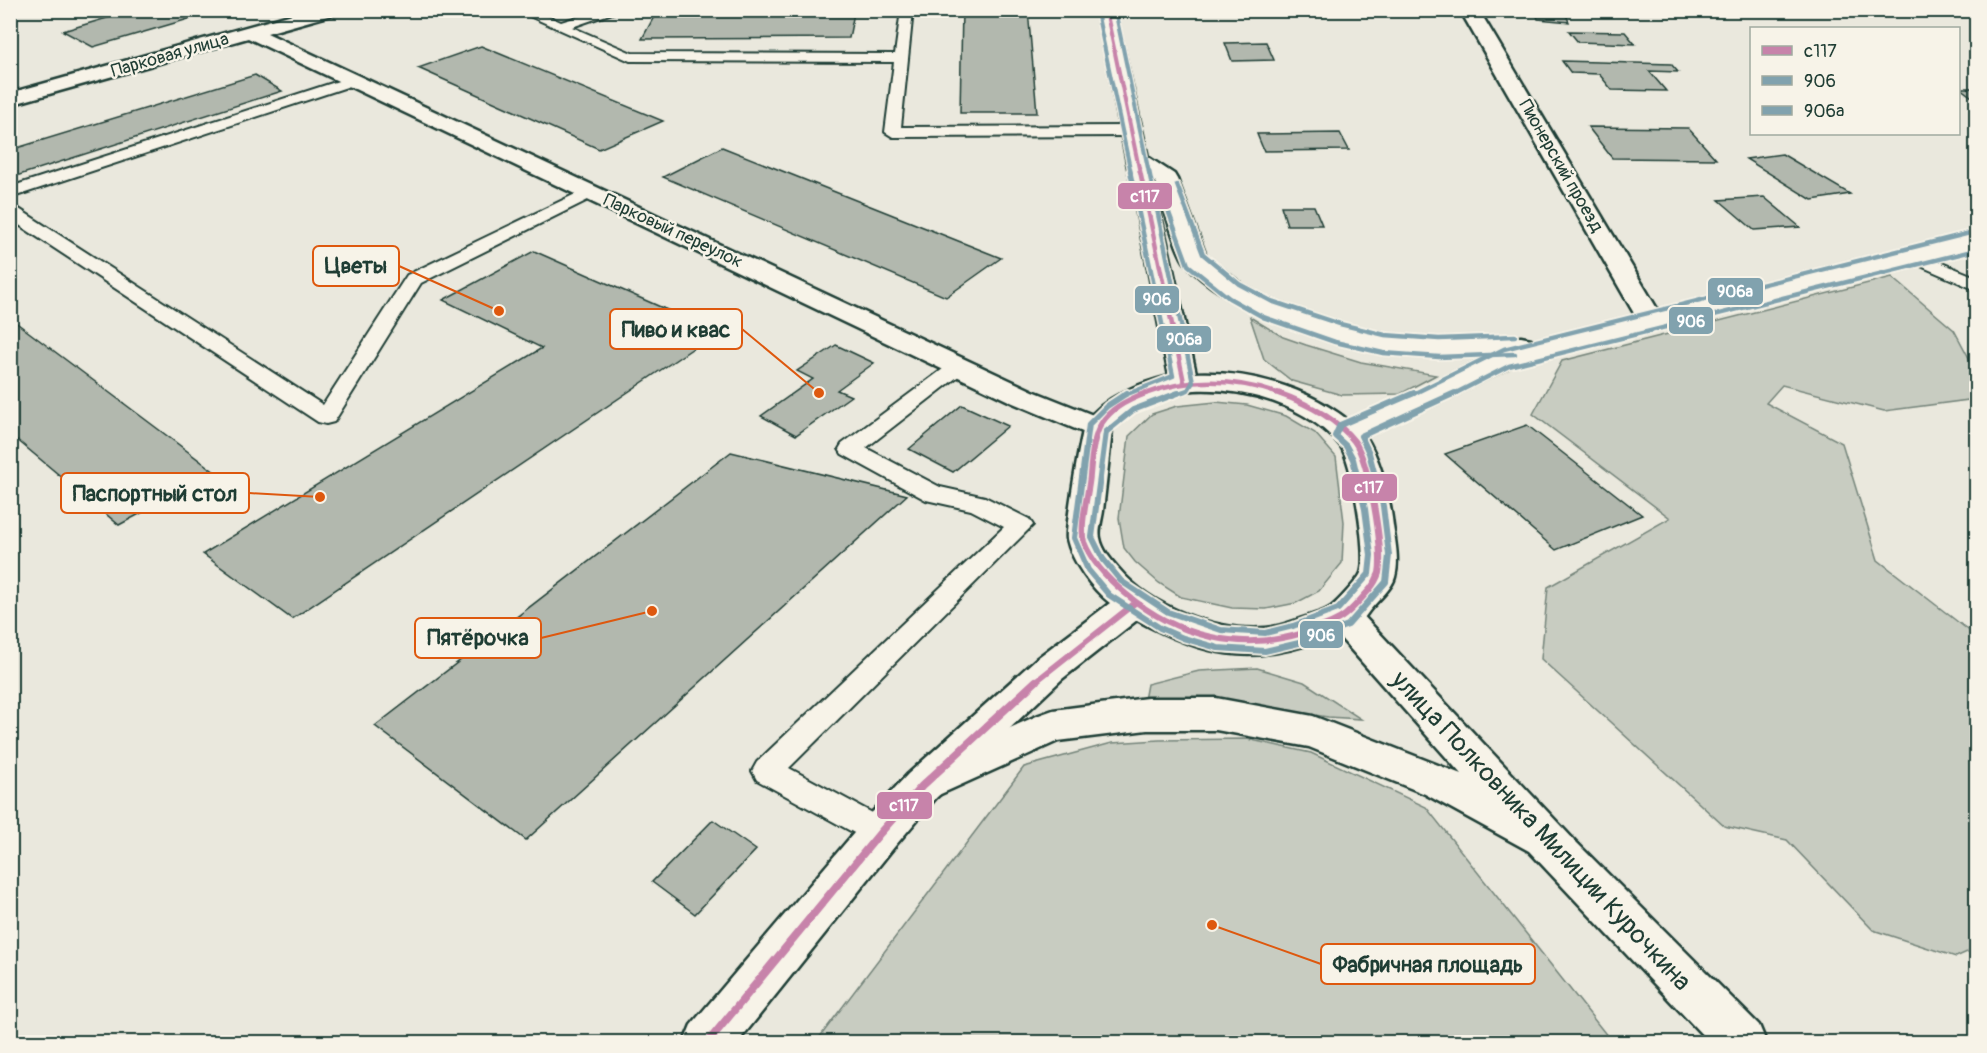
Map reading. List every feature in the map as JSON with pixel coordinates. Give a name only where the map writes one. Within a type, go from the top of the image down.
[{"type":"main road","name":"Парковая улица","points":[[10,99],[329,10]]},
{"type":"main road","points":[[1106,10],[1184,382]]},
{"type":"main road","name":"Пионерский проезд","points":[[1468,10],[1652,322]]},
{"type":"main road","name":"Парковый переулок","points":[[250,32],[958,367],[1097,428]]},
{"type":"main road","points":[[1138,160],[1166,179],[1195,259],[1234,291],[1267,309],[1338,333],[1384,344],[1439,348],[1567,343]]},
{"type":"main road","points":[[1344,433],[1426,398],[1506,358],[1977,241]]},
{"type":"main road","points":[[1223,381],[1252,385],[1277,393],[1320,413],[1353,440],[1362,456],[1374,507],[1380,555],[1378,578],[1343,617],[1296,635],[1266,642],[1220,639],[1186,630],[1135,603],[1115,588],[1095,564],[1083,538],[1097,428],[1107,416],[1128,401],[1147,392],[1184,382],[1223,381]]},
{"type":"main road","points":[[708,1042],[880,833],[922,786],[1049,669],[1135,603]]},
{"type":"main road","name":"улица Полковника Милиции Курочкина","points":[[1343,617],[1543,837],[1742,1042]]},
{"type":"main road","points":[[922,786],[1053,726],[1147,714],[1216,714],[1313,732],[1439,782],[1543,837]]},
{"type":"lane","points":[[522,10],[630,57],[902,58]]},
{"type":"lane","points":[[560,27],[615,10]]},
{"type":"lane","points":[[907,10],[893,132],[1132,131]]},
{"type":"lane","points":[[10,193],[354,80]]},
{"type":"lane","points":[[10,211],[326,417],[414,279],[590,192]]},
{"type":"lane","points":[[1915,257],[1977,284]]},
{"type":"lane","points":[[880,833],[767,771],[1021,525],[977,503],[934,494],[850,449],[958,367]]},
{"type":"shaded area","points":[[1892,277],[1954,330],[1976,371],[1976,399],[1884,411],[1782,385],[1766,403],[1842,443],[1878,560],[1976,636],[1976,948],[1956,957],[1873,930],[1787,840],[1724,826],[1541,659],[1548,587],[1670,518],[1533,414],[1562,361]]},
{"type":"shaded area","points":[[1250,317],[1283,337],[1306,345],[1361,362],[1436,375],[1400,394],[1342,395],[1292,381],[1264,359]]},
{"type":"shaded area","points":[[1216,402],[1247,405],[1286,416],[1315,433],[1336,457],[1344,522],[1342,563],[1319,591],[1296,603],[1266,609],[1232,608],[1181,597],[1159,583],[1135,562],[1124,548],[1119,518],[1129,436],[1152,414],[1177,406]]},
{"type":"shaded area","points":[[1257,668],[1304,682],[1361,719],[1328,717],[1218,701],[1144,700],[1147,684],[1199,671]]},
{"type":"shaded area","points":[[1247,739],[1311,753],[1426,807],[1612,1042],[816,1042],[1024,767],[1112,743]]},
{"type":"building","points":[[134,10],[203,10],[209,13],[93,47],[63,31]]},
{"type":"building","points":[[962,10],[1028,10],[1037,113],[960,113]]},
{"type":"building","points":[[1535,10],[1564,10],[1569,22],[1538,19]]},
{"type":"building","points":[[656,13],[854,13],[849,38],[642,39]]},
{"type":"building","points":[[1569,31],[1625,32],[1635,44],[1578,42]]},
{"type":"building","points":[[1266,42],[1274,60],[1232,61],[1225,43]]},
{"type":"building","points":[[481,46],[663,121],[599,149],[418,68]]},
{"type":"building","points":[[1562,61],[1671,64],[1678,72],[1649,71],[1666,91],[1612,90],[1599,74],[1571,73]]},
{"type":"building","points":[[255,75],[282,91],[10,178],[10,150]]},
{"type":"building","points":[[1960,88],[1976,88],[1976,100]]},
{"type":"building","points":[[1588,127],[1688,128],[1716,159],[1612,158]]},
{"type":"building","points":[[1340,133],[1349,150],[1264,151],[1257,134]]},
{"type":"building","points":[[722,147],[1001,258],[946,297],[663,177]]},
{"type":"building","points":[[1782,154],[1850,194],[1812,200],[1746,159]]},
{"type":"building","points":[[1764,197],[1800,227],[1754,230],[1719,200]]},
{"type":"building","points":[[1281,206],[1314,206],[1322,225],[1287,225]]},
{"type":"building","points":[[534,251],[717,332],[292,619],[203,554],[542,348],[443,300]]},
{"type":"building","points":[[10,318],[216,473],[119,525],[10,434]]},
{"type":"building","points":[[836,345],[874,363],[837,390],[851,396],[796,435],[761,416],[813,379],[797,371]]},
{"type":"building","points":[[962,405],[1008,426],[953,472],[909,449]]},
{"type":"building","points":[[1527,425],[1642,515],[1556,550],[1445,454]]},
{"type":"building","points":[[731,452],[907,495],[526,840],[375,726]]},
{"type":"building","points":[[713,820],[756,850],[695,914],[652,882]]},
{"type":"transit line","name":"с117","points":[[1106,10],[1184,382]]},
{"type":"transit line","name":"906а","points":[[1115,10],[1193,382],[1188,390],[1133,410],[1106,432],[1092,537],[1103,559],[1121,581],[1168,612],[1221,630],[1265,633],[1293,626],[1338,609],[1369,574],[1371,555],[1365,509],[1353,459],[1346,446],[1335,436],[1340,425],[1422,390],[1504,349],[1974,232]]},
{"type":"transit line","name":"906","points":[[1097,12],[1173,376],[1127,393],[1107,406],[1089,424],[1074,538],[1088,570],[1109,595],[1160,628],[1183,638],[1218,648],[1265,651],[1299,643],[1348,625],[1386,582],[1389,555],[1383,506],[1369,453],[1361,436],[1430,406],[1509,366],[1976,250]]},
{"type":"transit line","name":"906а","points":[[1177,185],[1203,254],[1239,284],[1271,301],[1340,324],[1385,335],[1439,339],[1515,336]]},
{"type":"transit line","name":"906","points":[[1161,191],[1188,265],[1229,298],[1263,317],[1335,342],[1383,353],[1439,357],[1515,354]]},
{"type":"transit line","name":"с117","points":[[1195,381],[1216,381],[1259,387],[1300,402],[1336,424],[1356,444],[1373,502],[1378,538],[1379,572],[1377,579],[1362,598],[1338,620],[1307,632],[1267,642],[1241,642],[1214,638],[1187,630],[1160,618],[1135,602],[1114,584],[1096,563],[1084,541],[1083,531],[1092,452],[1097,429],[1103,419],[1126,402],[1155,390],[1195,381]]},
{"type":"transit line","name":"с117","points":[[708,1042],[880,833],[922,786],[1049,669],[1135,603]]},
{"type":"place","name":"Цветы","points":[[499,311]]},
{"type":"place","name":"Пиво и квас","points":[[819,393]]},
{"type":"place","name":"Паспортный стол","points":[[320,497]]},
{"type":"place","name":"Пятёрочка","points":[[652,611]]},
{"type":"place","name":"Фабричная площадь","points":[[1212,925]]}]
